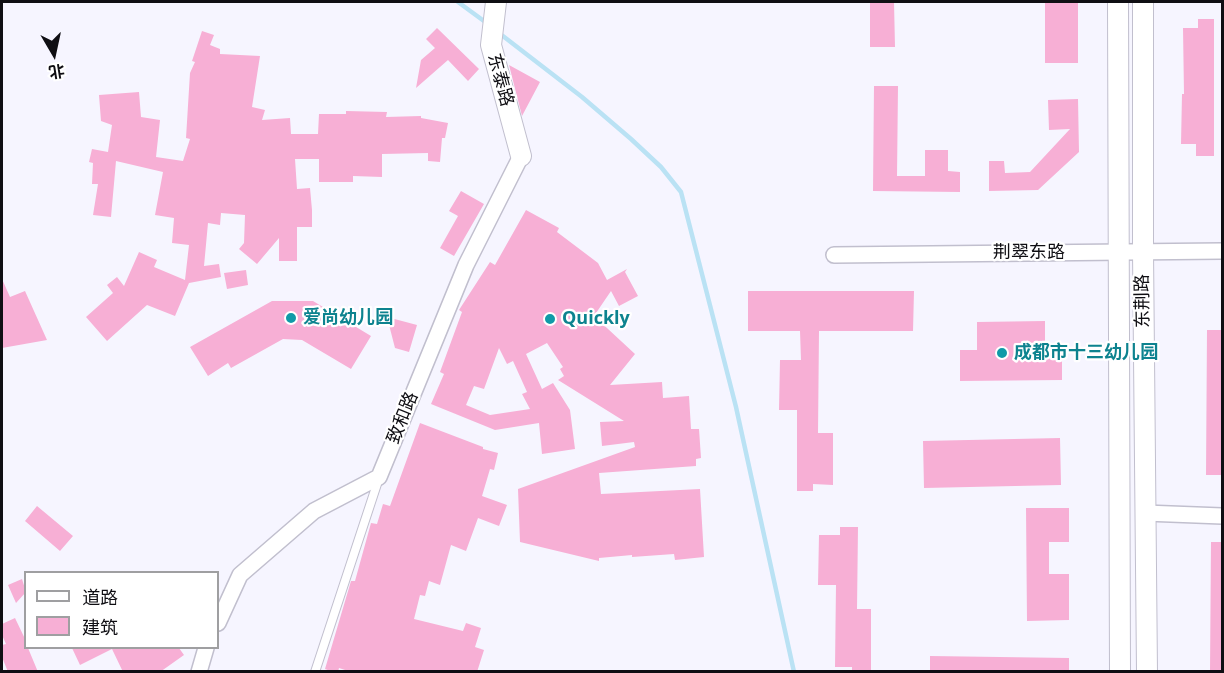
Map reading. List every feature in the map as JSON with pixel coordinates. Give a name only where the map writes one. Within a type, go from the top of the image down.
[{"type":"street","name":"东荆路","points":[[1119,2],[1120,672]]},
{"type":"street","name":"东荆路","points":[[1143,2],[1143,251],[1148,672]]},
{"type":"street","name":"东泰路","points":[[495,6],[491,45],[521,156]]},
{"type":"street","name":"致和路","points":[[379,477],[466,265],[521,156]]},
{"type":"street","name":"荆翠东路","points":[[834,255],[1222,251]]},
{"type":"street","points":[[219,620],[240,575],[314,511],[379,477]]},
{"type":"street","points":[[1145,513],[1222,516]]},
{"type":"street","points":[[199,672],[206,649]]},
{"type":"lane","points":[[315,672],[379,477]]},
{"type":"building","points":[[870,2],[894,2],[895,47],[870,47]]},
{"type":"building","points":[[1045,2],[1078,2],[1078,63],[1045,63]]},
{"type":"building","points":[[1198,19],[1214,19],[1214,156],[1196,156],[1196,144],[1181,144],[1182,94],[1184,94],[1183,28],[1198,28]]},
{"type":"building","points":[[437,28],[479,69],[468,81],[448,60],[416,88],[421,60],[435,48],[426,39]]},
{"type":"building","points":[[202,31],[214,35],[210,45],[220,49],[220,54],[260,56],[252,107],[265,110],[262,120],[290,118],[291,134],[318,134],[319,114],[346,114],[346,111],[387,112],[386,117],[421,116],[421,118],[448,123],[445,138],[442,138],[440,162],[428,161],[428,153],[382,154],[382,177],[353,176],[353,182],[319,182],[319,159],[295,159],[297,189],[310,188],[312,210],[312,227],[297,227],[297,261],[279,261],[279,238],[257,264],[239,249],[244,243],[245,215],[221,213],[220,225],[208,223],[204,266],[219,264],[221,277],[189,283],[175,316],[147,305],[107,341],[86,317],[113,293],[107,285],[117,277],[124,286],[139,252],[157,260],[154,267],[185,280],[189,245],[172,243],[174,218],[155,215],[163,172],[116,161],[111,217],[93,215],[98,184],[92,184],[93,163],[89,162],[92,149],[108,152],[112,125],[101,121],[99,95],[139,92],[141,117],[160,120],[156,157],[183,161],[190,139],[186,138],[190,73]]},
{"type":"building","points":[[509,65],[540,82],[522,116]]},
{"type":"building","points":[[874,86],[898,86],[897,176],[925,176],[925,150],[948,150],[948,171],[960,172],[960,192],[873,191]]},
{"type":"building","points":[[1078,99],[1079,152],[1038,190],[989,191],[989,161],[1004,161],[1005,173],[1030,172],[1070,129],[1049,130],[1048,100]]},
{"type":"building","points":[[461,191],[484,204],[454,256],[440,248],[458,216],[449,211]]},
{"type":"building","points":[[526,210],[559,228],[557,232],[598,263],[607,280],[627,269],[625,272],[638,296],[619,306],[611,291],[594,316],[635,354],[610,385],[662,382],[663,398],[689,396],[691,429],[699,429],[701,458],[696,459],[696,466],[599,473],[601,494],[700,489],[704,557],[675,560],[674,554],[632,557],[632,555],[599,558],[599,561],[520,542],[518,489],[635,447],[634,442],[602,446],[600,422],[624,421],[558,380],[564,376],[560,369],[563,367],[547,343],[526,354],[542,389],[553,383],[570,410],[575,449],[542,454],[539,423],[495,430],[431,404],[444,374],[440,372],[462,312],[459,310],[490,262],[495,265]],"holes":[[[499,348],[507,364],[513,361],[527,392],[522,394],[530,409],[490,415],[466,405],[474,386],[484,389]]]},
{"type":"building","points":[[246,270],[248,285],[227,289],[224,273]]},
{"type":"building","points":[[2,279],[10,297],[25,291],[47,340],[2,348]]},
{"type":"building","points":[[748,291],[914,291],[913,331],[819,331],[818,433],[833,433],[833,485],[813,484],[813,491],[797,491],[797,410],[779,410],[780,360],[801,360],[800,331],[748,331]]},
{"type":"building","name":"爱尚幼儿园","points":[[272,301],[313,301],[371,336],[351,369],[302,340],[283,339],[231,368],[228,363],[208,376],[190,347]]},
{"type":"building","points":[[387,317],[417,325],[409,352],[395,348]]},
{"type":"building","name":"成都市十三幼儿园","points":[[1045,321],[1045,357],[1062,357],[1062,380],[960,381],[960,350],[977,350],[977,322]]},
{"type":"building","points":[[1207,330],[1222,330],[1222,475],[1206,475]]},
{"type":"building","points":[[420,423],[498,453],[494,470],[490,469],[482,496],[507,505],[499,526],[478,518],[466,551],[451,545],[440,585],[429,581],[425,596],[420,595],[414,619],[463,631],[466,623],[481,628],[475,647],[484,650],[477,672],[351,672],[339,668],[338,672],[333,672],[325,669],[351,581],[355,581],[371,523],[377,524],[383,504],[390,506]]},
{"type":"building","points":[[1060,438],[1061,485],[924,488],[923,441]]},
{"type":"building","points":[[37,506],[73,536],[60,551],[25,521]]},
{"type":"building","points":[[1026,508],[1069,508],[1069,542],[1049,542],[1049,574],[1069,574],[1069,620],[1027,621]]},
{"type":"building","points":[[840,527],[858,527],[857,609],[871,609],[871,672],[852,672],[852,667],[835,667],[836,585],[818,585],[819,535],[840,535]]},
{"type":"building","points":[[1211,542],[1222,542],[1222,672],[1210,672]]},
{"type":"building","points":[[22,579],[24,594],[16,603],[8,585]]},
{"type":"building","points":[[15,618],[24,637],[24,649],[28,649],[38,672],[8,672],[2,657],[2,645],[6,644],[2,635],[2,624]]},
{"type":"building","points":[[72,649],[112,649],[80,665]]},
{"type":"building","points":[[112,649],[180,649],[184,655],[160,672],[123,672]]},
{"type":"building","points":[[930,656],[1069,658],[1069,672],[930,672]]},
{"type":"waterway","points":[[458,2],[488,24]]},
{"type":"waterway","points":[[499,33],[582,97],[631,139],[661,167],[681,192],[736,407],[794,672]]},
{"type":"place","name":"爱尚幼儿园","points":[[291,318]]},
{"type":"place","name":"Quickly","points":[[550,319]]},
{"type":"place","name":"成都市十三幼儿园","points":[[1002,353]]}]
